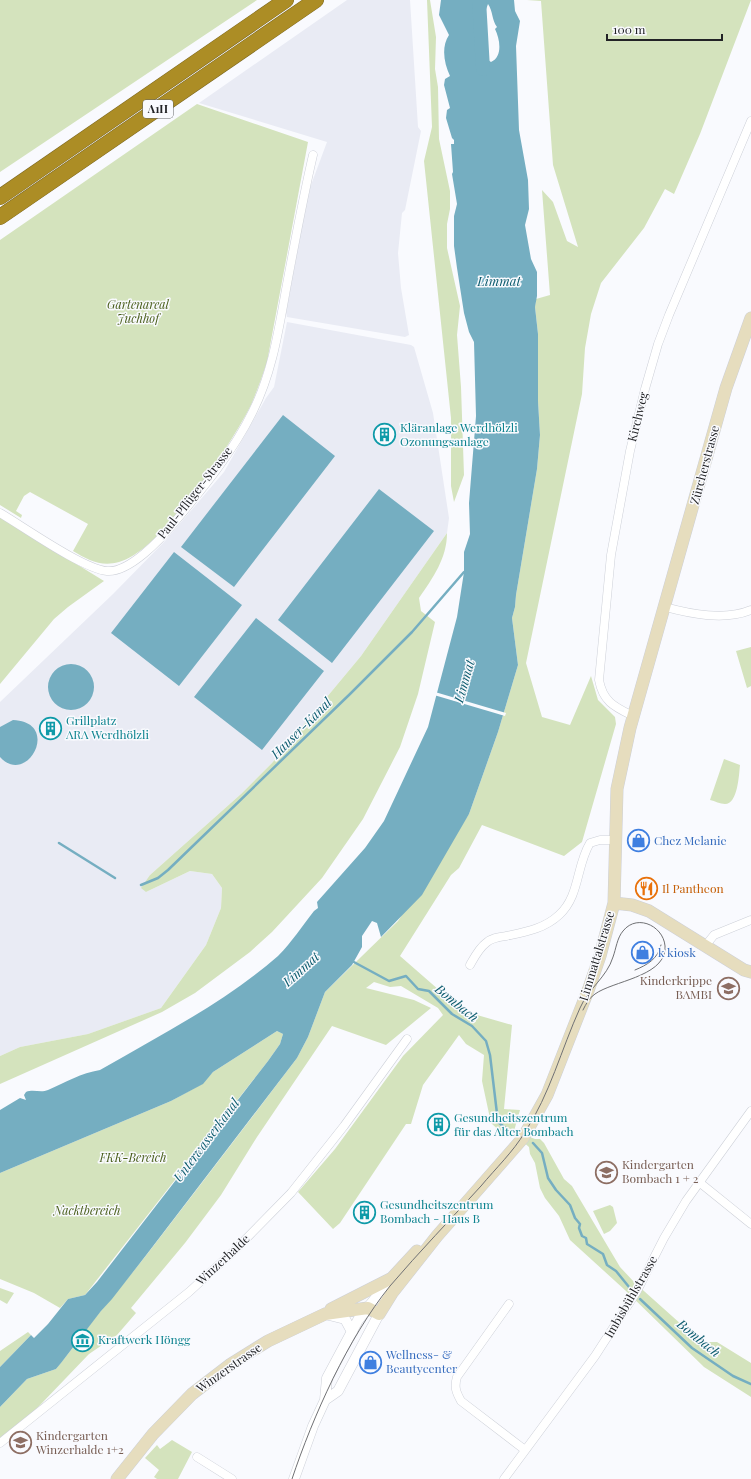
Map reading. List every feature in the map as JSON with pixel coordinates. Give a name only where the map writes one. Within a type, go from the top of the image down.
[{"type":"highway","name":"A1H","points":[[0,197],[286,0]]},
{"type":"highway","name":"A1H","points":[[0,217],[316,0]]},
{"type":"main road","name":"Zürcherstrasse","points":[[664,610],[726,388],[751,318]]},
{"type":"main road","name":"Limmattalstrasse","points":[[379,1314],[392,1293],[437,1236],[511,1154],[538,1113],[590,988],[614,903],[617,789],[633,716],[664,610]]},
{"type":"main road","points":[[614,903],[632,905],[649,911],[744,970],[751,972]]},
{"type":"main road","name":"Limmattalstrasse","points":[[392,1278],[420,1249],[437,1236]]},
{"type":"main road","name":"Winzerstrasse","points":[[116,1479],[153,1434],[192,1394],[213,1376],[268,1341],[325,1314],[333,1307],[350,1300],[392,1278]]},
{"type":"main road","points":[[368,1308],[379,1314]]},
{"type":"main road","name":"Winzerstrasse","points":[[325,1314],[368,1308]]},
{"type":"street","name":"Kirchweg","points":[[633,716],[609,702],[604,696],[599,680],[611,555],[630,451],[658,344],[751,121]]},
{"type":"street","name":"Paul-Pflüger-Strasse","points":[[0,513],[80,562],[98,570],[115,571],[133,562],[152,547],[167,532],[210,478],[236,440],[253,411],[270,369],[312,155]]},
{"type":"street","points":[[664,610],[712,615],[732,615],[751,610]]},
{"type":"street","points":[[470,965],[485,943],[493,939],[535,929],[548,924],[560,915],[570,903],[584,855],[590,843],[600,840],[615,840]]},
{"type":"street","points":[[706,945],[714,935],[751,920]]},
{"type":"street","name":"Winzerhalde","points":[[0,1444],[184,1297],[235,1250],[291,1193],[344,1126],[407,1039]]},
{"type":"street","name":"Imbisbühlstrasse","points":[[504,1479],[595,1356],[625,1310],[664,1238],[699,1182],[751,1111]]},
{"type":"street","points":[[699,1182],[751,1224]]},
{"type":"street","name":"Limmattalstrasse","points":[[294,1479],[313,1426],[325,1400],[326,1383],[352,1332],[368,1308],[392,1278]]},
{"type":"street","points":[[350,1300],[362,1303],[368,1308]]},
{"type":"street","points":[[509,1304],[457,1377],[454,1384],[455,1391],[466,1406],[526,1450]]},
{"type":"street","points":[[325,1314],[345,1319],[352,1332]]},
{"type":"street","name":"Limmattalstrasse","points":[[325,1400],[338,1391],[379,1314]]},
{"type":"street","points":[[196,1457],[232,1479]]},
{"type":"shaded area","points":[[347,0],[410,0],[418,127],[421,131],[405,210],[402,213],[398,253],[401,288],[409,335],[405,337],[287,317],[286,313],[308,193],[327,142],[199,103]]},
{"type":"shaded area","points":[[287,322],[411,345],[414,347],[433,413],[449,518],[447,533],[361,656],[272,763],[241,794],[150,875],[146,892],[190,871],[212,874],[222,888],[221,908],[206,945],[161,1008],[88,1034],[20,1047],[0,1056],[0,702],[113,594],[165,541],[224,472],[266,398],[274,387]]},
{"type":"green space","points":[[0,0],[257,0],[0,172]]},
{"type":"green space","points":[[427,0],[430,0],[436,37],[435,69],[438,87],[439,139],[450,191],[450,209],[447,224],[447,248],[460,306],[457,335],[461,387],[464,475],[454,502],[451,486],[451,418],[424,161],[432,127]]},
{"type":"green space","points":[[527,0],[751,0],[700,134],[674,194],[665,189],[644,228],[601,283],[591,314],[585,348],[582,394],[526,663],[542,717],[570,725],[591,676],[598,700],[615,717],[616,724],[582,842],[564,856],[482,825],[459,868],[451,875],[400,956],[463,1011],[512,1025],[504,1109],[520,1110],[514,1131],[535,1139],[540,1139],[544,1143],[564,1179],[572,1186],[620,1267],[635,1283],[701,1342],[717,1342],[751,1363],[751,1397],[704,1367],[626,1291],[570,1240],[559,1216],[545,1198],[540,1188],[535,1163],[530,1154],[529,1147],[514,1134],[503,1134],[491,1123],[482,1081],[484,1055],[466,1044],[459,1035],[423,1085],[411,1124],[406,1124],[340,1223],[333,1229],[298,1192],[335,1149],[403,1056],[443,1015],[438,1008],[401,986],[390,987],[374,982],[366,988],[414,1000],[431,1008],[386,1045],[332,1026],[257,1137],[221,1195],[185,1243],[131,1308],[136,1313],[117,1335],[89,1354],[19,1427],[0,1443],[0,1407],[27,1379],[56,1369],[75,1345],[82,1350],[92,1337],[85,1331],[148,1253],[297,1058],[308,1037],[325,992],[398,921],[469,814],[498,732],[518,665],[512,618],[537,469],[540,435],[538,401],[538,334],[535,307],[536,299],[550,295],[542,190],[553,202],[567,241],[578,247],[553,165],[541,1]]},
{"type":"green space","name":"Gartenareal Juchhof","points":[[197,104],[308,142],[267,362],[251,405],[228,445],[194,494],[175,517],[156,538],[137,553],[119,562],[106,564],[95,562],[73,551],[88,524],[30,492],[24,496],[16,511],[22,515],[21,518],[0,505],[0,240]]},
{"type":"green space","points":[[0,517],[104,581],[54,619],[0,684]]},
{"type":"green space","points":[[447,533],[445,551],[442,559],[434,575],[419,598],[421,611],[435,622],[418,694],[400,747],[363,819],[322,878],[272,932],[250,952],[195,993],[162,1012],[0,1084],[0,1056],[20,1047],[88,1034],[161,1008],[206,945],[221,908],[222,888],[212,874],[190,871],[146,892],[141,888],[150,875],[241,794],[272,763],[361,656]]},
{"type":"green space","points":[[751,647],[751,686],[747,688],[736,651]]},
{"type":"green space","points":[[724,759],[740,765],[737,788],[733,799],[729,803],[721,804],[710,800]]},
{"type":"green space","points":[[277,1031],[283,1034],[280,1044],[268,1061],[85,1295],[68,1299],[60,1308],[34,1293],[0,1279],[0,1173],[171,1101],[202,1084],[213,1072]]},
{"type":"green space","points":[[610,1205],[613,1207],[617,1223],[610,1231],[604,1234],[593,1211]]},
{"type":"green space","points":[[0,1288],[14,1293],[7,1304],[0,1300]]},
{"type":"green space","points":[[28,1332],[31,1335],[0,1367],[0,1351]]},
{"type":"green space","points":[[172,1440],[192,1452],[178,1479],[157,1479],[154,1477],[159,1470],[145,1458],[157,1445],[160,1449]]},
{"type":"water","name":"Limmat","points":[[441,0],[514,0],[515,11],[520,21],[516,46],[519,130],[528,180],[529,209],[525,225],[531,259],[537,272],[537,296],[535,307],[538,334],[538,401],[540,435],[537,469],[512,618],[518,665],[498,732],[469,814],[422,895],[381,937],[377,923],[372,921],[362,936],[362,947],[352,965],[325,992],[308,1037],[297,1058],[147,1254],[56,1369],[27,1379],[0,1407],[0,1367],[31,1335],[34,1338],[48,1324],[68,1299],[85,1295],[97,1282],[268,1061],[280,1044],[283,1034],[277,1031],[213,1072],[203,1084],[171,1101],[0,1173],[0,1110],[20,1098],[26,1100],[24,1095],[26,1092],[45,1091],[93,1071],[100,1070],[169,1031],[214,1003],[258,973],[278,956],[318,908],[317,902],[365,848],[384,821],[428,727],[457,617],[464,572],[464,552],[470,534],[469,503],[476,416],[474,342],[469,332],[464,313],[454,246],[454,216],[457,204],[452,174],[451,144],[454,144],[454,140],[446,118],[447,110],[450,108],[444,85],[445,79],[450,76],[444,55],[446,40],[449,35],[439,15]],"holes":[[[488,4],[497,27],[495,29],[499,43],[499,52],[495,60],[491,62],[485,58],[480,43],[479,29]]]},
{"type":"water","points":[[283,415],[335,456],[234,587],[181,547]]},
{"type":"water","points":[[379,489],[434,531],[332,663],[278,620]]},
{"type":"water","points":[[174,552],[242,605],[179,686],[111,633]]},
{"type":"water","points":[[256,618],[324,671],[262,750],[194,697]]},
{"type":"water","points":[[71,664],[84,668],[90,674],[94,687],[90,700],[84,706],[71,710],[58,706],[52,700],[48,687],[52,674],[58,668]]},
{"type":"water","points":[[13,720],[28,723],[35,731],[38,740],[35,750],[29,759],[20,764],[10,764],[0,757],[0,727]]},
{"type":"pier","points":[[435,692],[506,713],[505,716],[434,695]]},
{"type":"waterway","name":"Limmat","points":[[479,0],[483,69]]},
{"type":"waterway","name":"Hauser-Kanal","points":[[141,885],[158,878],[168,870],[350,694],[412,632],[464,572]]},
{"type":"waterway","name":"Hauser-Kanal","points":[[59,843],[115,878]]},
{"type":"waterway","name":"Bombach","points":[[352,961],[389,981],[406,976],[418,989],[429,991],[452,1014],[472,1026],[486,1041],[490,1055],[498,1122],[508,1130],[515,1132]]},
{"type":"waterway","name":"Bombach","points":[[533,1143],[542,1153],[548,1178],[556,1190],[570,1205],[575,1218],[580,1224],[579,1228],[582,1236],[586,1238],[587,1244],[603,1254],[607,1265],[616,1271],[629,1287]]},
{"type":"waterway","name":"Bombach","points":[[640,1299],[692,1348],[733,1376],[751,1384]]},
{"type":"tram line","points":[[292,1479],[321,1404],[333,1378],[360,1329],[401,1273],[510,1153],[534,1117],[548,1087],[583,1001],[602,977],[610,964],[621,934],[629,925],[636,923],[643,923],[657,929],[664,942],[665,950],[662,959],[646,972],[603,989],[595,994],[589,999],[583,1010]]},
{"type":"tram line","points":[[635,970],[644,966],[655,958],[661,945]]},
{"type":"place","name":"Kläranlage Werdhölzli Ozonungsanlage","points":[[385,435]]},
{"type":"place","name":"Grillplatz ARA Werdhölzli","points":[[51,728]]},
{"type":"place","name":"Chez Melanie","points":[[638,841]]},
{"type":"place","name":"Il Pantheon","points":[[646,889]]},
{"type":"place","name":"k kiosk","points":[[643,953]]},
{"type":"place","name":"Kinderkrippe BAMBI","points":[[728,988]]},
{"type":"place","name":"Gesundheitszentrum für das Alter Bombach","points":[[438,1125]]},
{"type":"place","name":"Kindergarten Bombach 1 + 2","points":[[606,1172]]},
{"type":"place","name":"Gesundheitszentrum Bombach - Haus B","points":[[365,1212]]},
{"type":"place","name":"Kraftwerk Höngg","points":[[83,1340]]},
{"type":"place","name":"Wellness- & Beautycenter","points":[[371,1362]]},
{"type":"place","name":"Kindergarten Winzerhalde 1+2","points":[[21,1443]]},
{"type":"water label","name":"Unterwasserkanal","points":[[206,1140]]},
{"type":"park label","name":"FKK-Bereich","points":[[133,1158]]},
{"type":"park label","name":"Nacktbereich","points":[[87,1211]]}]
